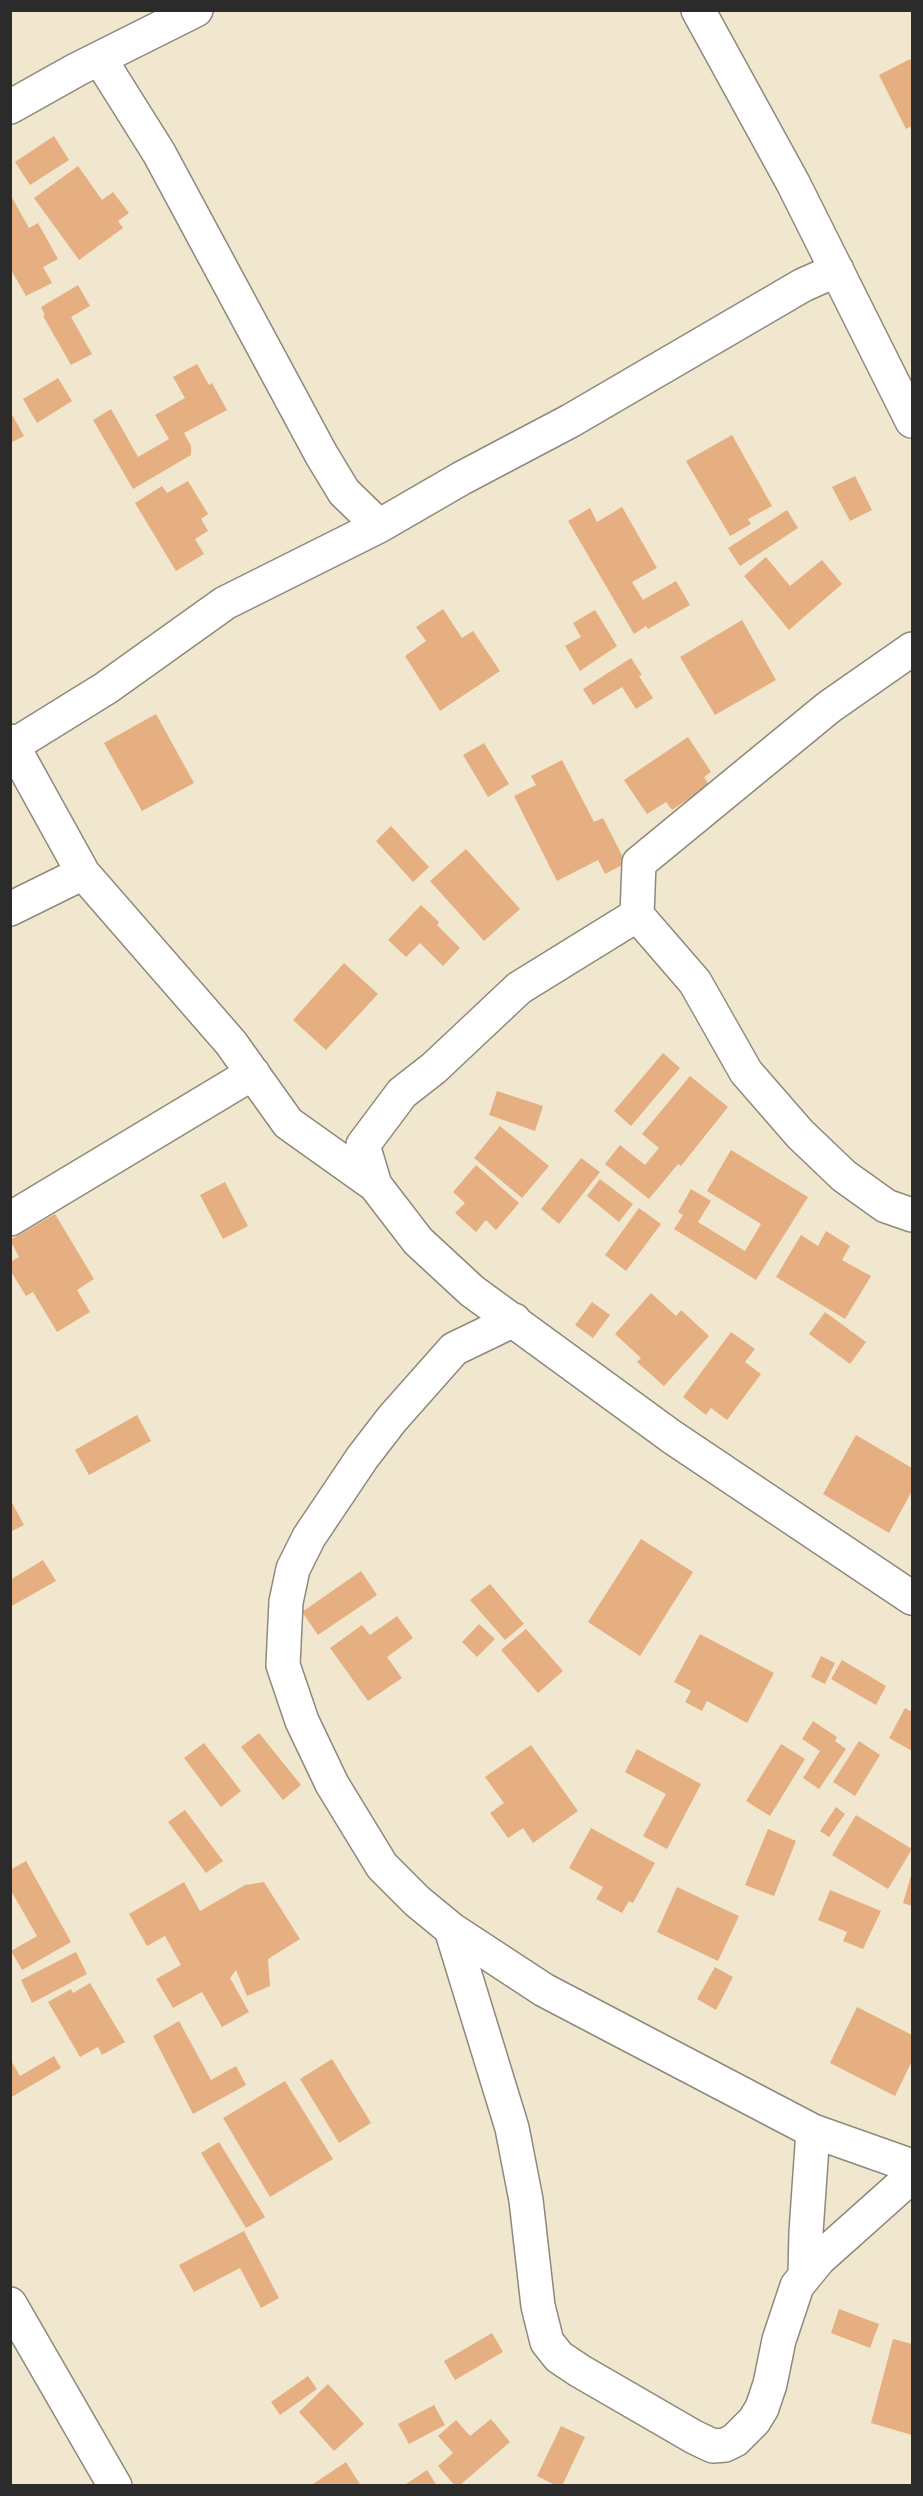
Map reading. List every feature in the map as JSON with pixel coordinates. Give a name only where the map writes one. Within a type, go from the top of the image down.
[{"type":"street","points":[[10,107],[196,10]]},
{"type":"street","points":[[700,11],[793,183],[912,421]]},
{"type":"street","points":[[100,59],[159,153],[321,454],[344,492],[379,526]]},
{"type":"street","points":[[837,270],[803,285],[570,421],[462,478],[379,526],[225,603],[105,688],[12,743],[83,873],[231,1043],[288,1123],[375,1185],[418,1241],[472,1291],[672,1437],[912,1598]]},
{"type":"street","points":[[912,649],[828,707],[639,863],[637,915],[695,982],[746,1072],[800,1134],[844,1176],[886,1206],[912,1215]]},
{"type":"street","points":[[10,909],[83,873]]},
{"type":"street","points":[[375,1185],[363,1145],[402,1093],[434,1068],[519,988],[637,915]]},
{"type":"street","points":[[10,1219],[253,1073]]},
{"type":"street","points":[[514,1320],[454,1349],[392,1419],[362,1458],[309,1537],[293,1569],[286,1602],[283,1665],[302,1721],[332,1784],[382,1866],[417,1901],[451,1929],[544,1990],[813,2131],[912,2166]]},
{"type":"street","points":[[451,1929],[512,2128],[526,2200],[538,2306],[547,2342],[559,2357],[580,2372],[694,2437],[713,2446],[725,2445],[735,2440],[754,2421],[762,2408],[770,2384],[779,2340],[797,2286],[806,2274],[912,2176]]},
{"type":"street","points":[[806,2274],[806,2232],[813,2131]]},
{"type":"street","points":[[10,2304],[115,2486]]},
{"type":"building","points":[[910,59],[912,64],[912,126],[906,129],[879,75]]},
{"type":"building","points":[[54,136],[69,160],[30,185],[15,162]]},
{"type":"building","points":[[78,166],[102,200],[113,192],[129,213],[118,221],[123,228],[79,260],[34,198]]},
{"type":"building","points":[[10,194],[29,228],[38,223],[58,259],[43,267],[52,283],[26,296],[10,268]]},
{"type":"building","points":[[78,285],[90,306],[71,317],[92,354],[71,365],[43,316],[45,315],[41,307]]},
{"type":"building","points":[[197,364],[209,385],[212,383],[227,410],[184,433],[191,446],[191,455],[133,489],[93,420],[111,409],[138,457],[169,439],[155,415],[185,398],[173,377]]},
{"type":"building","points":[[58,378],[72,401],[37,423],[23,399]]},
{"type":"building","points":[[10,411],[24,436],[10,443]]},
{"type":"building","points":[[732,435],[772,506],[748,519],[751,524],[730,536],[686,461]]},
{"type":"building","points":[[855,476],[872,510],[850,521],[832,487]]},
{"type":"building","points":[[188,481],[208,514],[201,519],[208,531],[195,539],[204,554],[176,571],[135,503],[162,486],[167,493]]},
{"type":"building","points":[[622,507],[657,568],[632,582],[643,600],[676,581],[690,605],[648,629],[646,626],[634,634],[568,521],[590,508],[597,522]]},
{"type":"building","points":[[787,510],[798,528],[740,566],[728,548]]},
{"type":"building","points":[[766,557],[790,586],[822,560],[842,584],[789,630],[744,576]]},
{"type":"building","points":[[443,609],[462,638],[473,631],[500,671],[440,711],[405,656],[426,641],[416,627]]},
{"type":"building","points":[[595,610],[617,646],[580,671],[565,646],[581,637],[573,623]]},
{"type":"building","points":[[742,620],[776,680],[715,715],[680,657]]},
{"type":"building","points":[[631,658],[653,698],[636,709],[622,687],[593,705],[583,689]]},
{"type":"building","points":[[156,714],[194,783],[142,811],[104,743]]},
{"type":"building","points":[[688,737],[711,772],[704,777],[709,785],[672,810],[666,802],[647,814],[624,780]]},
{"type":"building","points":[[484,743],[509,784],[488,797],[463,755]]},
{"type":"building","points":[[562,760],[594,822],[603,818],[626,863],[605,874],[598,860],[557,881],[514,796],[536,785],[531,776]]},
{"type":"building","points":[[391,826],[429,867],[413,882],[376,841]]},
{"type":"building","points":[[466,849],[520,909],[484,941],[430,881]]},
{"type":"building","points":[[421,905],[439,922],[437,925],[460,948],[443,966],[420,943],[406,957],[388,940]]},
{"type":"building","points":[[344,963],[378,994],[326,1050],[293,1020]]},
{"type":"building","points":[[663,1053],[680,1068],[631,1126],[614,1111]]},
{"type":"building","points":[[690,1076],[728,1107],[681,1166],[678,1164],[649,1199],[605,1164],[620,1145],[645,1165],[659,1148],[642,1134]]},
{"type":"building","points":[[497,1091],[543,1106],[535,1131],[489,1115]]},
{"type":"building","points":[[500,1126],[549,1166],[522,1198],[474,1158]]},
{"type":"building","points":[[731,1150],[808,1197],[756,1280],[674,1229],[683,1215],[678,1212],[691,1189],[711,1201],[698,1222],[745,1251],[761,1224],[707,1191]]},
{"type":"building","points":[[581,1158],[600,1172],[559,1224],[541,1209]]},
{"type":"building","points":[[476,1165],[519,1203],[496,1230],[486,1220],[476,1232],[455,1213],[465,1203],[453,1192]]},
{"type":"building","points":[[600,1179],[633,1204],[619,1222],[587,1196]]},
{"type":"building","points":[[225,1182],[248,1226],[223,1239],[200,1195]]},
{"type":"building","points":[[639,1208],[661,1224],[626,1271],[605,1255]]},
{"type":"building","points":[[55,1214],[94,1279],[77,1290],[90,1312],[57,1332],[33,1292],[26,1296],[10,1270],[10,1262],[19,1257],[10,1240]]},
{"type":"building","points":[[826,1231],[850,1246],[842,1260],[871,1276],[845,1319],[776,1277],[801,1235],[818,1246]]},
{"type":"building","points":[[651,1293],[676,1316],[681,1310],[709,1336],[664,1386],[637,1362],[641,1358],[615,1334]]},
{"type":"building","points":[[592,1302],[610,1315],[593,1338],[575,1325]]},
{"type":"building","points":[[825,1312],[866,1342],[850,1364],[809,1334]]},
{"type":"building","points":[[731,1332],[755,1349],[745,1362],[761,1374],[727,1420],[711,1408],[706,1415],[683,1397]]},
{"type":"building","points":[[137,1415],[151,1441],[89,1475],[75,1450]]},
{"type":"building","points":[[856,1435],[912,1468],[912,1491],[889,1533],[823,1494]]},
{"type":"building","points":[[10,1499],[24,1525],[10,1532]]},
{"type":"building","points":[[641,1539],[693,1572],[640,1656],[588,1622]]},
{"type":"building","points":[[43,1560],[56,1581],[10,1607],[10,1580]]},
{"type":"building","points":[[361,1571],[377,1595],[318,1635],[302,1612]]},
{"type":"building","points":[[490,1584],[524,1624],[505,1640],[470,1600]]},
{"type":"building","points":[[397,1616],[413,1638],[387,1657],[402,1678],[368,1701],[330,1648],[362,1625],[370,1635]]},
{"type":"building","points":[[479,1624],[495,1639],[477,1657],[462,1642]]},
{"type":"building","points":[[526,1629],[563,1671],[538,1693],[501,1650]]},
{"type":"building","points":[[700,1634],[774,1673],[747,1723],[707,1701],[702,1711],[685,1702],[691,1691],[674,1682]]},
{"type":"building","points":[[821,1656],[835,1663],[825,1684],[811,1677]]},
{"type":"building","points":[[842,1660],[886,1686],[876,1705],[831,1679]]},
{"type":"building","points":[[905,1708],[912,1712],[912,1751],[889,1738]]},
{"type":"building","points":[[813,1721],[837,1737],[835,1741],[846,1749],[819,1789],[803,1778],[820,1751],[802,1739]]},
{"type":"building","points":[[259,1733],[301,1785],[283,1800],[241,1747]]},
{"type":"building","points":[[859,1741],[880,1755],[855,1796],[833,1782]]},
{"type":"building","points":[[204,1743],[241,1791],[221,1807],[184,1758]]},
{"type":"building","points":[[781,1744],[805,1759],[770,1816],[746,1801]]},
{"type":"building","points":[[531,1745],[578,1811],[533,1843],[523,1828],[508,1838],[490,1813],[504,1803],[485,1777]]},
{"type":"building","points":[[637,1749],[701,1784],[667,1849],[643,1836],[666,1794],[625,1772]]},
{"type":"building","points":[[836,1807],[845,1814],[829,1837],[820,1831]]},
{"type":"building","points":[[185,1810],[223,1861],[206,1873],[168,1822]]},
{"type":"building","points":[[856,1815],[912,1849],[888,1889],[832,1855]]},
{"type":"building","points":[[591,1828],[655,1863],[633,1903],[629,1901],[622,1913],[596,1899],[603,1887],[569,1868]]},
{"type":"building","points":[[768,1829],[796,1841],[774,1896],[745,1885]]},
{"type":"building","points":[[26,1861],[71,1942],[22,1970],[11,1951],[37,1936],[10,1889],[10,1870]]},
{"type":"building","points":[[912,1872],[912,1906],[903,1903]]},
{"type":"building","points":[[184,1882],[200,1911],[245,1885],[264,1882],[300,1939],[268,1959],[270,1986],[247,1996],[236,1970],[230,1978],[249,2012],[222,2027],[202,1992],[173,2008],[156,1979],[181,1965],[165,1936],[147,1946],[129,1914]]},
{"type":"building","points":[[677,1887],[739,1916],[718,1961],[657,1932]]},
{"type":"building","points":[[830,1890],[881,1911],[863,1949],[843,1941],[847,1932],[818,1920]]},
{"type":"building","points":[[76,1952],[87,1974],[32,2003],[21,1980]]},
{"type":"building","points":[[715,1967],[733,1977],[716,2010],[697,1999]]},
{"type":"building","points":[[90,1983],[125,2042],[102,2055],[98,2047],[80,2057],[48,2002],[71,1989],[73,1993]]},
{"type":"building","points":[[857,2007],[912,2035],[912,2061],[895,2096],[830,2063]]},
{"type":"building","points":[[179,2021],[211,2080],[236,2066],[246,2085],[193,2114],[153,2036]]},
{"type":"building","points":[[54,2056],[61,2068],[10,2098],[10,2059],[20,2076]]},
{"type":"building","points":[[332,2059],[371,2123],[339,2143],[300,2079]]},
{"type":"building","points":[[285,2081],[333,2159],[270,2197],[223,2118]]},
{"type":"building","points":[[219,2142],[265,2217],[246,2228],[201,2153]]},
{"type":"building","points":[[244,2231],[279,2298],[261,2308],[240,2268],[194,2292],[179,2265]]},
{"type":"building","points":[[839,2309],[879,2324],[870,2348],[831,2333]]},
{"type":"building","points":[[492,2333],[503,2352],[455,2380],[444,2361]]},
{"type":"building","points":[[893,2339],[912,2344],[912,2435],[871,2423]]},
{"type":"building","points":[[308,2376],[317,2389],[280,2415],[271,2402]]},
{"type":"building","points":[[328,2384],[364,2424],[334,2451],[299,2412]]},
{"type":"building","points":[[434,2405],[445,2425],[409,2444],[398,2424]]},
{"type":"building","points":[[491,2419],[510,2442],[459,2486],[455,2486],[438,2466],[453,2453],[438,2436],[456,2420],[470,2436]]},
{"type":"building","points":[[561,2426],[585,2437],[562,2486],[557,2486],[537,2476]]},
{"type":"building","points":[[346,2462],[361,2486],[310,2486]]},
{"type":"building","points":[[427,2470],[437,2486],[403,2486]]}]
